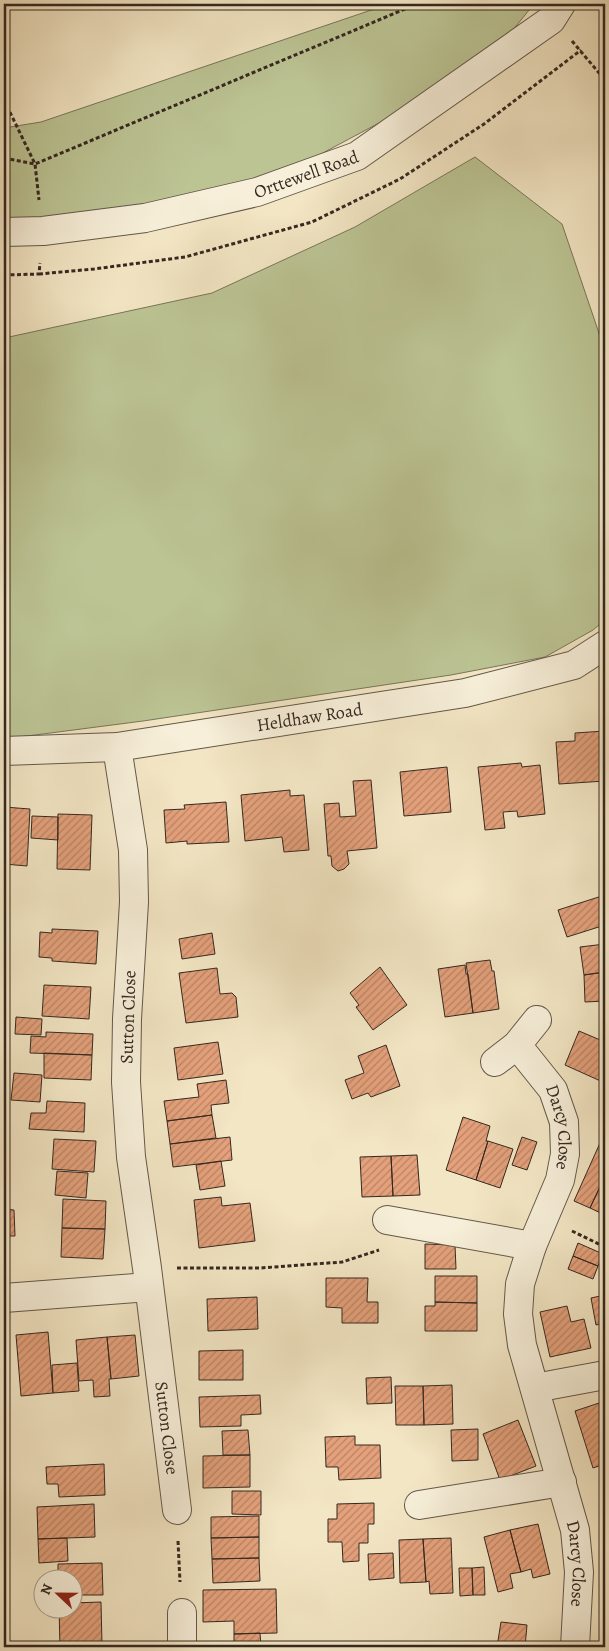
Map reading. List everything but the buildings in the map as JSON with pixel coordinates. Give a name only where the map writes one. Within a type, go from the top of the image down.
[{"type":"street","name":"Orttewell Road","points":[[4,232],[43,231],[144,218],[248,194],[357,156],[556,12]]},
{"type":"street","name":"Heldhaw Road","points":[[4,751],[117,747],[466,693],[574,665],[605,644]]},
{"type":"street","name":"Sutton Close","points":[[117,747],[133,850],[134,902],[127,1019],[126,1082],[131,1157],[177,1510]]},
{"type":"street","points":[[495,1062],[517,1045],[537,1020]]},
{"type":"street","name":"Darcy Close","points":[[517,1045],[553,1090],[564,1122],[566,1154],[560,1180],[532,1246],[520,1284],[518,1314],[522,1345],[575,1530],[579,1572],[575,1647]]},
{"type":"street","points":[[387,1220],[532,1246]]},
{"type":"street","points":[[4,1298],[148,1278]]},
{"type":"street","points":[[534,1388],[605,1375]]},
{"type":"street","points":[[419,1506],[562,1482]]},
{"type":"street","points":[[182,1613],[182,1647]]},
{"type":"path","points":[[4,158],[34,164],[417,4]]},
{"type":"path","points":[[556,12],[581,50],[605,80]]},
{"type":"path","points":[[4,74],[6,104],[34,164],[43,231],[39,274],[4,275]]},
{"type":"path","points":[[544,1218],[605,1247]]},
{"type":"path","points":[[148,1278],[342,1262],[381,1250]]},
{"type":"path","points":[[177,1510],[182,1613]]},
{"type":"green space","points":[[389,4],[534,4],[512,31],[424,99],[289,171],[148,208],[4,221],[4,128],[41,122]]},
{"type":"green space","points":[[475,157],[562,224],[605,351],[605,620],[593,630],[545,657],[451,675],[143,721],[4,739],[4,488],[9,337],[212,293],[355,227]]}]
